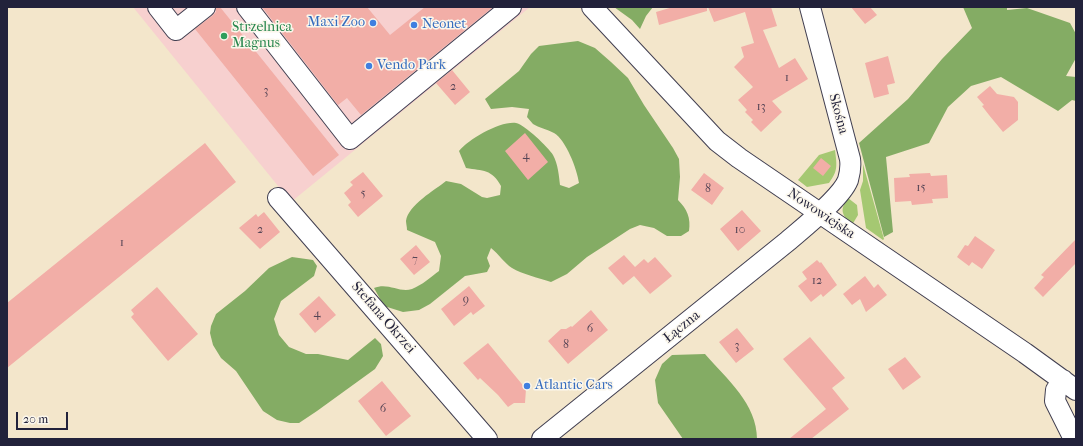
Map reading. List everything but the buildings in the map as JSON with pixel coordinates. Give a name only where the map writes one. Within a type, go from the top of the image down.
[{"type":"street","points":[[158,7],[176,30],[205,7]]},
{"type":"street","points":[[247,7],[350,139],[511,7]]},
{"type":"street","name":"Nowowiejska","points":[[592,7],[717,141],[739,158],[1070,385]]},
{"type":"street","name":"Skośna","points":[[810,7],[848,148],[851,166],[848,181],[820,213]]},
{"type":"street","name":"Stefana Okrzei","points":[[278,198],[487,439]]},
{"type":"street","name":"Łączna","points":[[542,439],[782,246],[820,213]]},
{"type":"street","points":[[1070,385],[1056,390],[1055,401],[1074,439]]},
{"type":"shaded area","points":[[133,7],[530,7],[291,202]]},
{"type":"green space","points":[[614,7],[653,7],[646,16],[640,29],[632,20]]},
{"type":"green space","points":[[963,7],[1007,7],[1007,10],[1027,8],[1070,23],[1076,34],[1076,58],[1066,76],[1076,77],[1076,101],[1072,100],[1058,111],[1001,77],[971,86],[948,107],[929,143],[886,157],[893,232],[884,237],[859,143],[908,99],[942,59],[972,28]]},
{"type":"green space","points":[[578,41],[595,48],[628,78],[673,148],[679,159],[680,177],[678,200],[688,214],[689,231],[681,236],[667,236],[654,228],[640,225],[630,229],[587,257],[567,274],[551,282],[512,268],[506,264],[491,248],[487,258],[490,266],[487,272],[465,276],[430,304],[419,310],[403,312],[384,306],[374,288],[384,286],[403,290],[412,289],[439,271],[441,256],[435,242],[407,230],[406,221],[408,215],[417,204],[446,181],[461,184],[482,197],[487,198],[500,195],[501,186],[498,180],[486,172],[466,168],[459,151],[477,136],[502,125],[516,123],[536,137],[553,155],[559,174],[560,185],[569,188],[579,183],[576,170],[563,142],[549,130],[533,124],[527,117],[529,109],[512,107],[491,109],[485,99],[519,71],[531,54],[539,46]]},
{"type":"green space","points":[[835,150],[836,168],[829,183],[807,187],[798,180],[819,155]]},
{"type":"green space","points":[[863,164],[884,239],[883,240],[866,228],[860,190],[863,181]]},
{"type":"green space","points":[[848,198],[857,205],[858,215],[852,225],[843,212],[843,206]]},
{"type":"green space","points":[[292,257],[313,260],[317,266],[314,276],[281,301],[274,319],[279,335],[289,347],[306,354],[318,354],[348,360],[375,338],[381,344],[383,356],[375,369],[299,423],[290,423],[277,420],[263,411],[236,371],[221,358],[213,345],[210,333],[216,314],[245,291],[269,268]]},
{"type":"green space","points":[[705,354],[731,383],[746,403],[756,426],[757,439],[683,439],[658,403],[655,380],[662,364],[672,355]]},
{"type":"place","name":"Maxi Zoo","points":[[373,23]]},
{"type":"place","name":"Neonet","points":[[414,25]]},
{"type":"place","name":"Strzelnica Magnus","points":[[224,36]]},
{"type":"place","name":"Vendo Park","points":[[369,66]]},
{"type":"place","name":"Atlantic Cars","points":[[527,386]]}]
